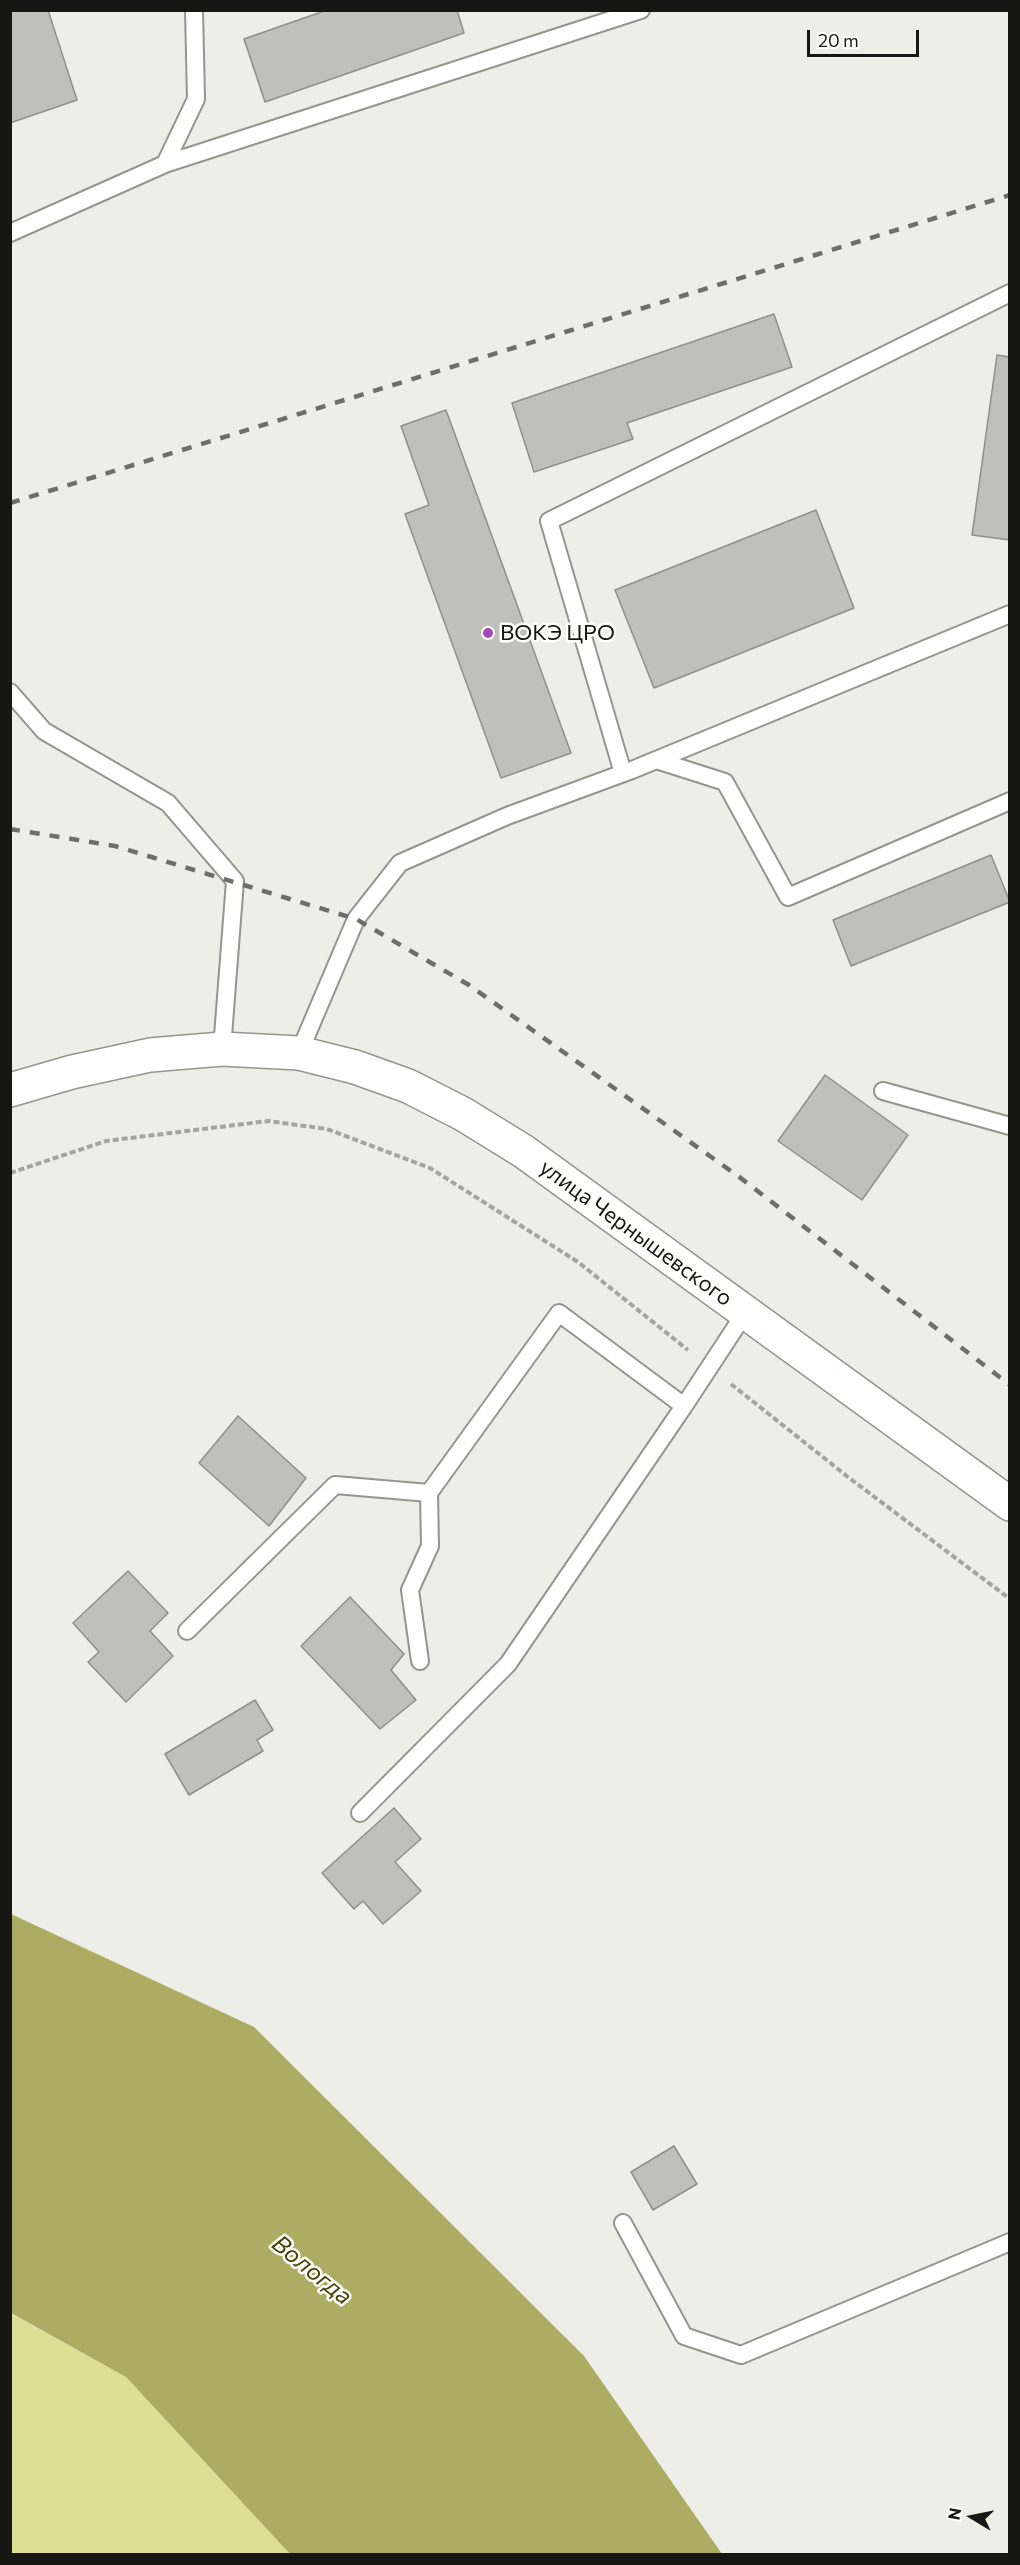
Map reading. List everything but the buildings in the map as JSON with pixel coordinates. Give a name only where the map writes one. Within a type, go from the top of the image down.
[{"type":"main road","name":"улица Чернышевского","points":[[10,1090],[72,1072],[150,1055],[222,1049],[299,1053],[356,1067],[408,1086],[463,1114],[523,1151],[1010,1504]]},
{"type":"lane","points":[[165,164],[196,99],[194,10]]},
{"type":"lane","points":[[10,233],[165,164],[641,10]]},
{"type":"lane","points":[[623,773],[549,520],[1010,293]]},
{"type":"lane","points":[[299,1053],[356,919],[400,863],[507,816],[656,760],[1010,614]]},
{"type":"lane","points":[[10,692],[44,731],[168,803],[235,881],[222,1049]]},
{"type":"lane","points":[[656,760],[725,782],[788,897],[1010,801]]},
{"type":"lane","points":[[883,1091],[1010,1126]]},
{"type":"lane","points":[[360,1813],[508,1664],[746,1312]]},
{"type":"lane","points":[[420,1661],[410,1590],[430,1546],[429,1493],[559,1313],[684,1406]]},
{"type":"lane","points":[[187,1630],[335,1485],[429,1493]]},
{"type":"lane","points":[[622,2223],[684,2336],[741,2355],[1010,2242]]},
{"type":"path","points":[[10,1173],[106,1141],[268,1121],[327,1129],[430,1168],[578,1262],[848,1478],[1010,1599]]},
{"type":"green space","points":[[10,2313],[126,2377],[290,2554],[11,2554]]},
{"type":"water","name":"Вологда","points":[[11,1914],[254,2027],[584,2356],[722,2554],[290,2554],[126,2377],[11,2313]]},
{"type":"railway","points":[[10,503],[1010,195]]},
{"type":"railway","points":[[10,829],[115,846],[356,919],[469,985],[738,1176],[1010,1385]]},
{"type":"place","name":"ВОКЭ ЦРО","points":[[488,633]]}]
